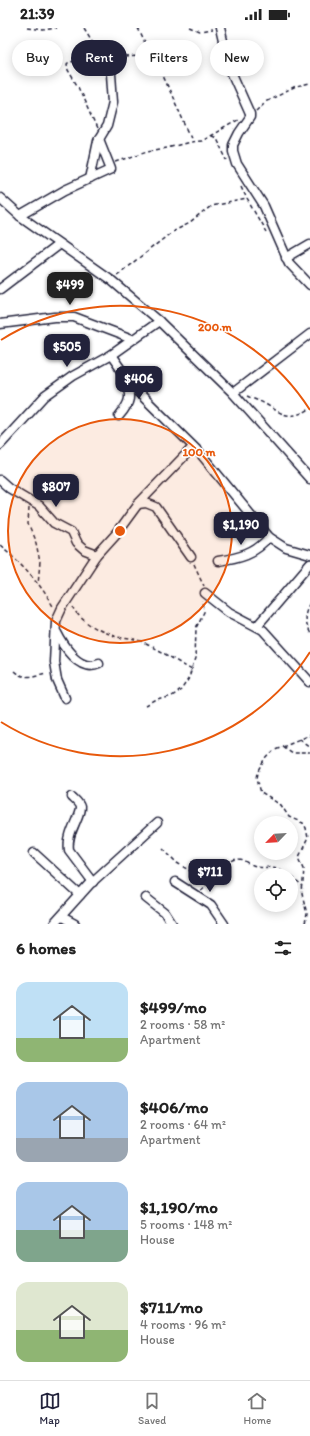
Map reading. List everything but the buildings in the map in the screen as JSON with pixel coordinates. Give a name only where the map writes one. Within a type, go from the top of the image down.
[{"type":"street","points":[[221,30],[229,67],[250,114],[250,118],[239,133],[233,145],[233,151],[243,176],[264,206],[286,258],[310,285]]},
{"type":"street","points":[[90,179],[100,137],[107,126],[113,102],[111,76]]},
{"type":"street","points":[[20,216],[65,190],[109,171],[111,169],[110,165],[100,137]]},
{"type":"street","points":[[0,198],[20,216],[58,245],[111,280],[159,321],[234,391],[310,479]]},
{"type":"street","points":[[286,258],[310,244]]},
{"type":"street","points":[[0,289],[58,245]]},
{"type":"street","points":[[0,324],[55,317],[74,317],[132,339]]},
{"type":"street","points":[[0,445],[45,396],[73,376],[111,355],[159,321]]},
{"type":"street","points":[[234,391],[310,334]]},
{"type":"street","points":[[111,355],[125,376],[147,401],[194,447],[269,537],[286,548],[310,555]]},
{"type":"street","points":[[119,416],[129,399],[125,376]]},
{"type":"street","points":[[65,698],[55,673],[54,650],[58,615],[97,555],[116,534],[138,504],[194,447]]},
{"type":"street","points":[[0,480],[9,488],[45,511],[54,522],[71,532],[76,543],[84,550],[97,555]]},
{"type":"street","points":[[138,504],[146,503],[156,507],[191,557]]},
{"type":"street","points":[[218,561],[246,555],[258,549],[269,537]]},
{"type":"street","points":[[257,626],[310,564]]},
{"type":"street","points":[[205,593],[229,612],[257,626],[310,682]]},
{"type":"street","points":[[56,631],[64,648],[70,654],[85,664],[91,665],[99,663]]},
{"type":"street","points":[[72,797],[78,803],[80,812],[72,826],[69,850],[93,882]]},
{"type":"street","points":[[54,924],[93,882],[156,823]]},
{"type":"street","points":[[34,852],[80,895]]},
{"type":"street","points":[[175,882],[211,905],[224,924]]},
{"type":"street","points":[[146,898],[165,913],[172,924]]},
{"type":"street","points":[[62,916],[75,924]]},
{"type":"path","points":[[27,28],[43,30],[56,28]]},
{"type":"path","points":[[84,28],[92,40]]},
{"type":"path","points":[[138,28],[144,40]]},
{"type":"path","points":[[190,28],[200,32],[221,30]]},
{"type":"path","points":[[71,62],[67,64],[71,75]]},
{"type":"path","points":[[72,76],[78,87],[100,137]]},
{"type":"path","points":[[164,76],[193,142]]},
{"type":"path","points":[[110,165],[148,151],[193,142],[201,142],[259,109],[265,102],[296,87],[310,84]]},
{"type":"path","points":[[211,136],[216,138],[229,164]]},
{"type":"path","points":[[240,183],[247,199],[267,233]]},
{"type":"path","points":[[111,280],[157,243],[172,232],[190,222],[211,206],[247,199]]},
{"type":"path","points":[[234,391],[291,417],[310,409]]},
{"type":"path","points":[[30,500],[28,524],[39,554],[40,570],[38,584]]},
{"type":"path","points":[[0,545],[28,570],[58,615]]},
{"type":"path","points":[[146,706],[155,701],[172,696],[181,690],[192,670],[196,654],[196,628],[204,612],[203,598],[205,593],[201,576],[191,557]]},
{"type":"path","points":[[66,601],[71,604],[80,618],[88,623],[117,637],[135,639],[192,670]]},
{"type":"path","points":[[310,603],[305,612],[305,616],[306,626],[310,634]]},
{"type":"path","points":[[14,671],[19,675],[26,677],[55,673]]},
{"type":"path","points":[[305,924],[307,914],[302,894],[304,868],[299,857],[308,838],[308,832],[303,823],[289,817],[281,805],[261,792],[257,778],[258,773],[266,759],[275,748],[310,735]]},
{"type":"path","points":[[300,739],[310,747]]},
{"type":"path","points":[[282,746],[292,753],[310,753]]},
{"type":"path","points":[[163,848],[178,863],[196,874],[206,885]]},
{"type":"path","points":[[194,894],[206,885],[222,869],[239,860],[255,867],[276,868]]},
{"type":"path","points":[[298,883],[303,887]]}]
